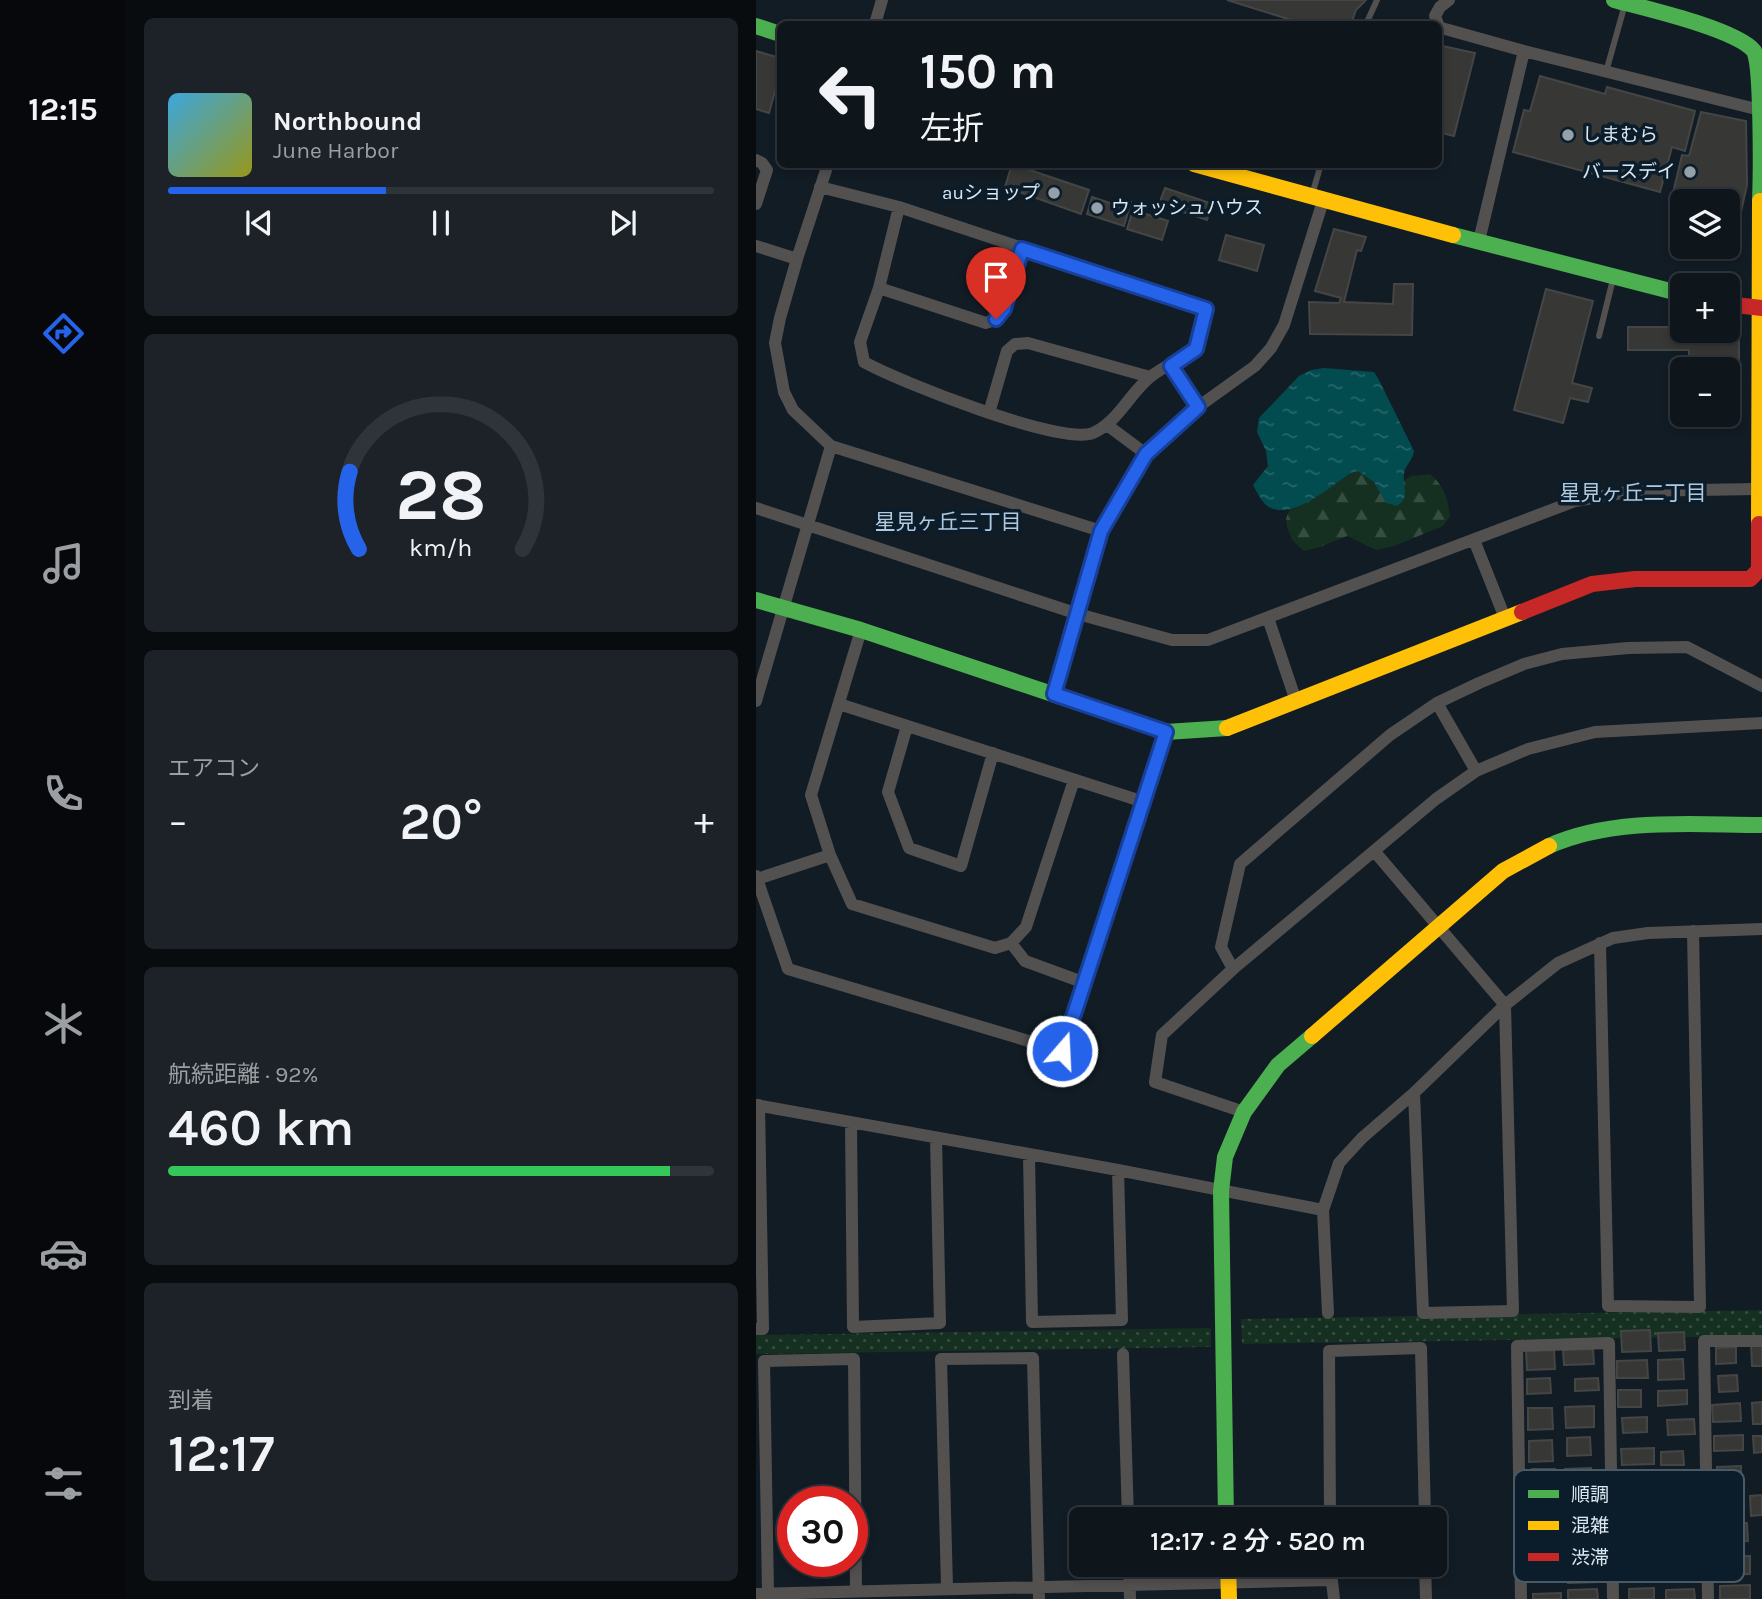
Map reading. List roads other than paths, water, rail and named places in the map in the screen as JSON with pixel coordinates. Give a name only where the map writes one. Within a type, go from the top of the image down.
[{"type":"street","points":[[876,21],[883,0]]},
{"type":"street","points":[[1436,21],[1435,16],[1449,0]]},
{"type":"street","points":[[756,600],[861,630],[1166,732],[1223,730],[1592,584],[1635,579],[1749,579],[1759,570],[1760,538],[1758,489],[1761,386],[1761,72],[1756,53],[1723,33],[1622,1]]},
{"type":"street","points":[[756,26],[777,33]]},
{"type":"street","points":[[1442,27],[1606,73],[1760,110]]},
{"type":"street","points":[[1479,241],[1524,51]]},
{"type":"street","points":[[756,160],[768,170],[756,204]]},
{"type":"street","points":[[827,168],[797,259],[775,343],[784,392],[793,410],[831,446],[1101,531]]},
{"type":"street","points":[[1208,168],[1670,292]]},
{"type":"street","points":[[820,187],[899,207],[1206,309],[1196,349],[1150,377],[1107,425],[1091,434],[1072,436],[989,413],[888,376],[864,362],[860,342],[879,288],[899,207]]},
{"type":"street","points":[[1054,694],[1101,531],[1146,454],[1198,407],[1255,366],[1271,348],[1284,325],[1317,199]]},
{"type":"street","points":[[756,246],[797,259]]},
{"type":"street","points":[[879,288],[986,323],[996,319],[1004,309],[1022,249]]},
{"type":"street","points":[[1740,306],[1761,308]]},
{"type":"street","points":[[989,413],[1007,351],[1015,344],[1028,343],[1150,377]]},
{"type":"street","points":[[1171,366],[1198,407]]},
{"type":"street","points":[[1107,425],[1146,454]]},
{"type":"street","points":[[756,701],[831,446]]},
{"type":"street","points":[[756,508],[1078,614],[1172,639],[1208,639],[1575,501],[1633,491],[1758,489]]},
{"type":"street","points":[[1474,540],[1505,618]]},
{"type":"street","points":[[1268,618],[1296,701]]},
{"type":"street","points":[[861,630],[811,795],[830,855],[852,904],[995,948],[1011,943],[1026,927],[1074,780]]},
{"type":"street","points":[[1233,969],[1221,947],[1240,864],[1390,735],[1437,703],[1524,664],[1562,654],[1628,648],[1687,647],[1762,686]]},
{"type":"street","points":[[1437,703],[1476,771]]},
{"type":"street","points":[[839,704],[1144,802]]},
{"type":"street","points":[[1244,1112],[1155,1082],[1163,1035],[1233,969],[1436,799],[1476,771],[1528,749],[1595,732],[1762,723]]},
{"type":"street","points":[[907,726],[888,792],[909,848],[961,866],[993,753]]},
{"type":"street","points":[[830,855],[757,878],[788,969],[1062,1051],[1166,732]]},
{"type":"street","points":[[1226,1507],[1221,1191],[1225,1157],[1244,1112],[1278,1065],[1503,871],[1538,851],[1575,836],[1630,827],[1762,825]]},
{"type":"street","points":[[1375,852],[1505,1005],[1513,1311],[1423,1313],[1414,1093]]},
{"type":"street","points":[[1328,1313],[1323,1210],[1339,1163],[1362,1138],[1414,1093],[1505,1005],[1558,963],[1613,938],[1648,933],[1762,929]]},
{"type":"street","points":[[1600,943],[1608,1306],[1700,1307],[1693,931]]},
{"type":"street","points":[[1011,943],[1025,961],[1085,983]]},
{"type":"street","points":[[756,1329],[763,1329],[757,1105],[1323,1210]]},
{"type":"street","points":[[851,1123],[853,1327],[940,1323],[936,1138]]},
{"type":"street","points":[[1029,1155],[1032,1322],[1122,1320],[1118,1170]]},
{"type":"street","points":[[1706,1470],[1704,1342],[1762,1341]]},
{"type":"street","points":[[1519,1470],[1517,1346],[1609,1343],[1611,1470]]},
{"type":"street","points":[[1330,1507],[1329,1351],[1421,1349],[1424,1507]]},
{"type":"street","points":[[1123,1354],[1128,1507]]},
{"type":"street","points":[[947,1587],[941,1359],[1033,1358],[1039,1592]]},
{"type":"street","points":[[856,1590],[854,1359],[764,1361],[762,1593],[856,1590],[947,1587],[1039,1592],[1129,1584],[1331,1580]]},
{"type":"street","points":[[1129,1577],[1129,1599]]},
{"type":"street","points":[[1228,1577],[1229,1599]]},
{"type":"street","points":[[1331,1577],[1334,1599]]},
{"type":"street","points":[[1425,1577],[1426,1599]]},
{"type":"lane","points":[[1367,21],[1377,0]]},
{"type":"lane","points":[[1606,73],[1622,1]]},
{"type":"lane","points":[[1317,199],[1321,168]]},
{"type":"lane","points":[[1599,336],[1614,277]]},
{"type":"water","points":[[1324,368],[1374,372],[1379,380],[1414,451],[1404,473],[1404,499],[1397,506],[1386,503],[1374,482],[1358,471],[1309,501],[1285,510],[1274,509],[1265,504],[1253,485],[1268,466],[1266,451],[1257,432],[1259,418],[1299,376]]},
{"type":"place","name":"しまむら","points":[[1568,135]]},
{"type":"place","name":"バースデイ","points":[[1690,172]]},
{"type":"place","name":"auショップ","points":[[1054,193]]},
{"type":"place","name":"ウォッシュハウス","points":[[1097,208]]},
{"type":"district","name":"星見ヶ丘二丁目","points":[[1633,493]]},
{"type":"district","name":"星見ヶ丘三丁目","points":[[948,522]]}]
